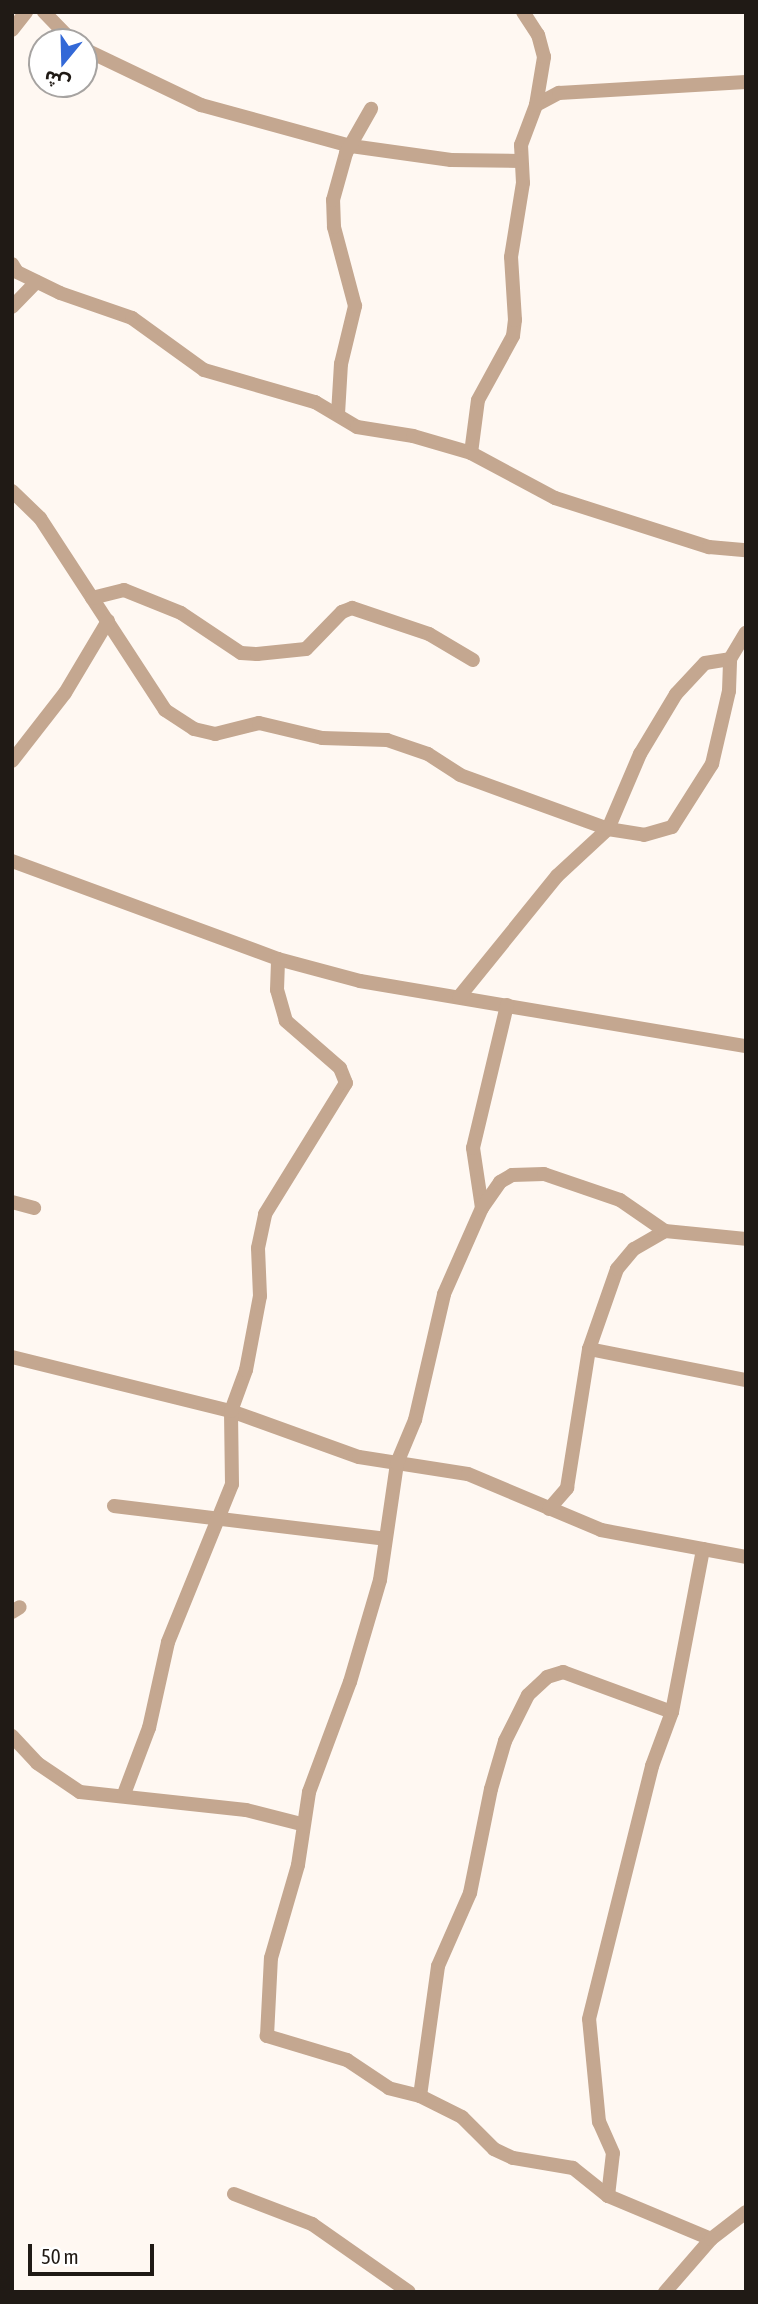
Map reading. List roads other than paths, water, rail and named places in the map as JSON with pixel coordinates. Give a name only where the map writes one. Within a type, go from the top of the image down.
[{"type":"street","points":[[12,30],[26,12]]},
{"type":"street","points":[[44,12],[59,28]]},
{"type":"street","points":[[471,453],[478,400],[513,336],[511,257],[523,183],[521,145],[536,105],[544,57],[538,36],[523,12]]},
{"type":"street","points":[[98,56],[201,105],[351,146],[451,160],[520,161]]},
{"type":"street","points":[[536,105],[559,93],[746,82]]},
{"type":"street","points":[[338,414],[341,364],[355,306],[334,227],[333,200],[351,146],[371,109]]},
{"type":"street","points":[[12,264],[36,282],[132,318],[195,366],[315,402],[374,432],[413,436],[471,453],[555,498],[709,547],[746,550]]},
{"type":"street","points":[[12,307],[36,282]]},
{"type":"street","points":[[12,491],[40,518],[165,710],[194,729],[215,734],[259,723],[322,738],[387,740],[428,754],[460,775],[608,829],[645,835],[663,833],[672,827],[712,764],[729,691],[730,659],[746,632]]},
{"type":"street","points":[[92,598],[124,590],[181,613],[240,653],[257,654],[306,649],[342,612],[352,608],[429,634],[473,660]]},
{"type":"street","points":[[12,761],[65,693],[108,621]]},
{"type":"street","points":[[460,997],[549,885],[608,829],[640,754],[676,694],[705,663],[730,659]]},
{"type":"street","points":[[12,861],[278,959],[360,981],[746,1046]]},
{"type":"street","points":[[124,1794],[149,1728],[168,1642],[232,1484],[231,1411],[246,1370],[260,1296],[258,1248],[265,1214],[346,1083],[340,1068],[286,1021],[277,990],[278,959]]},
{"type":"street","points":[[482,1208],[473,1148],[507,1005]]},
{"type":"street","points":[[711,2239],[608,2196],[573,2168],[513,2158],[494,2149],[462,2117],[420,2096],[389,2088],[347,2060],[267,2036],[271,1958],[298,1865],[301,1824],[351,1682],[380,1580],[397,1463],[415,1420],[444,1294],[482,1208],[500,1182],[512,1175],[544,1174],[620,1200],[666,1231],[746,1239]]},
{"type":"street","points":[[12,1202],[34,1208]]},
{"type":"street","points":[[549,1509],[567,1488],[573,1466],[574,1429],[589,1349],[617,1269],[634,1249],[666,1231]]},
{"type":"street","points":[[589,1349],[746,1380]]},
{"type":"street","points":[[12,1357],[231,1411],[359,1457],[468,1474],[601,1530],[746,1557]]},
{"type":"street","points":[[114,1506],[385,1539]]},
{"type":"street","points":[[608,2196],[613,2153],[599,2122],[589,2019],[652,1766],[672,1712],[704,1549]]},
{"type":"street","points":[[420,2096],[438,1966],[470,1894],[491,1790],[505,1741],[528,1695],[547,1677],[563,1672],[672,1712]]},
{"type":"street","points":[[12,1736],[37,1763],[80,1792],[124,1794],[246,1810],[301,1824]]},
{"type":"street","points":[[234,2194],[313,2224],[409,2292]]},
{"type":"street","points":[[665,2292],[711,2239],[746,2212]]}]
